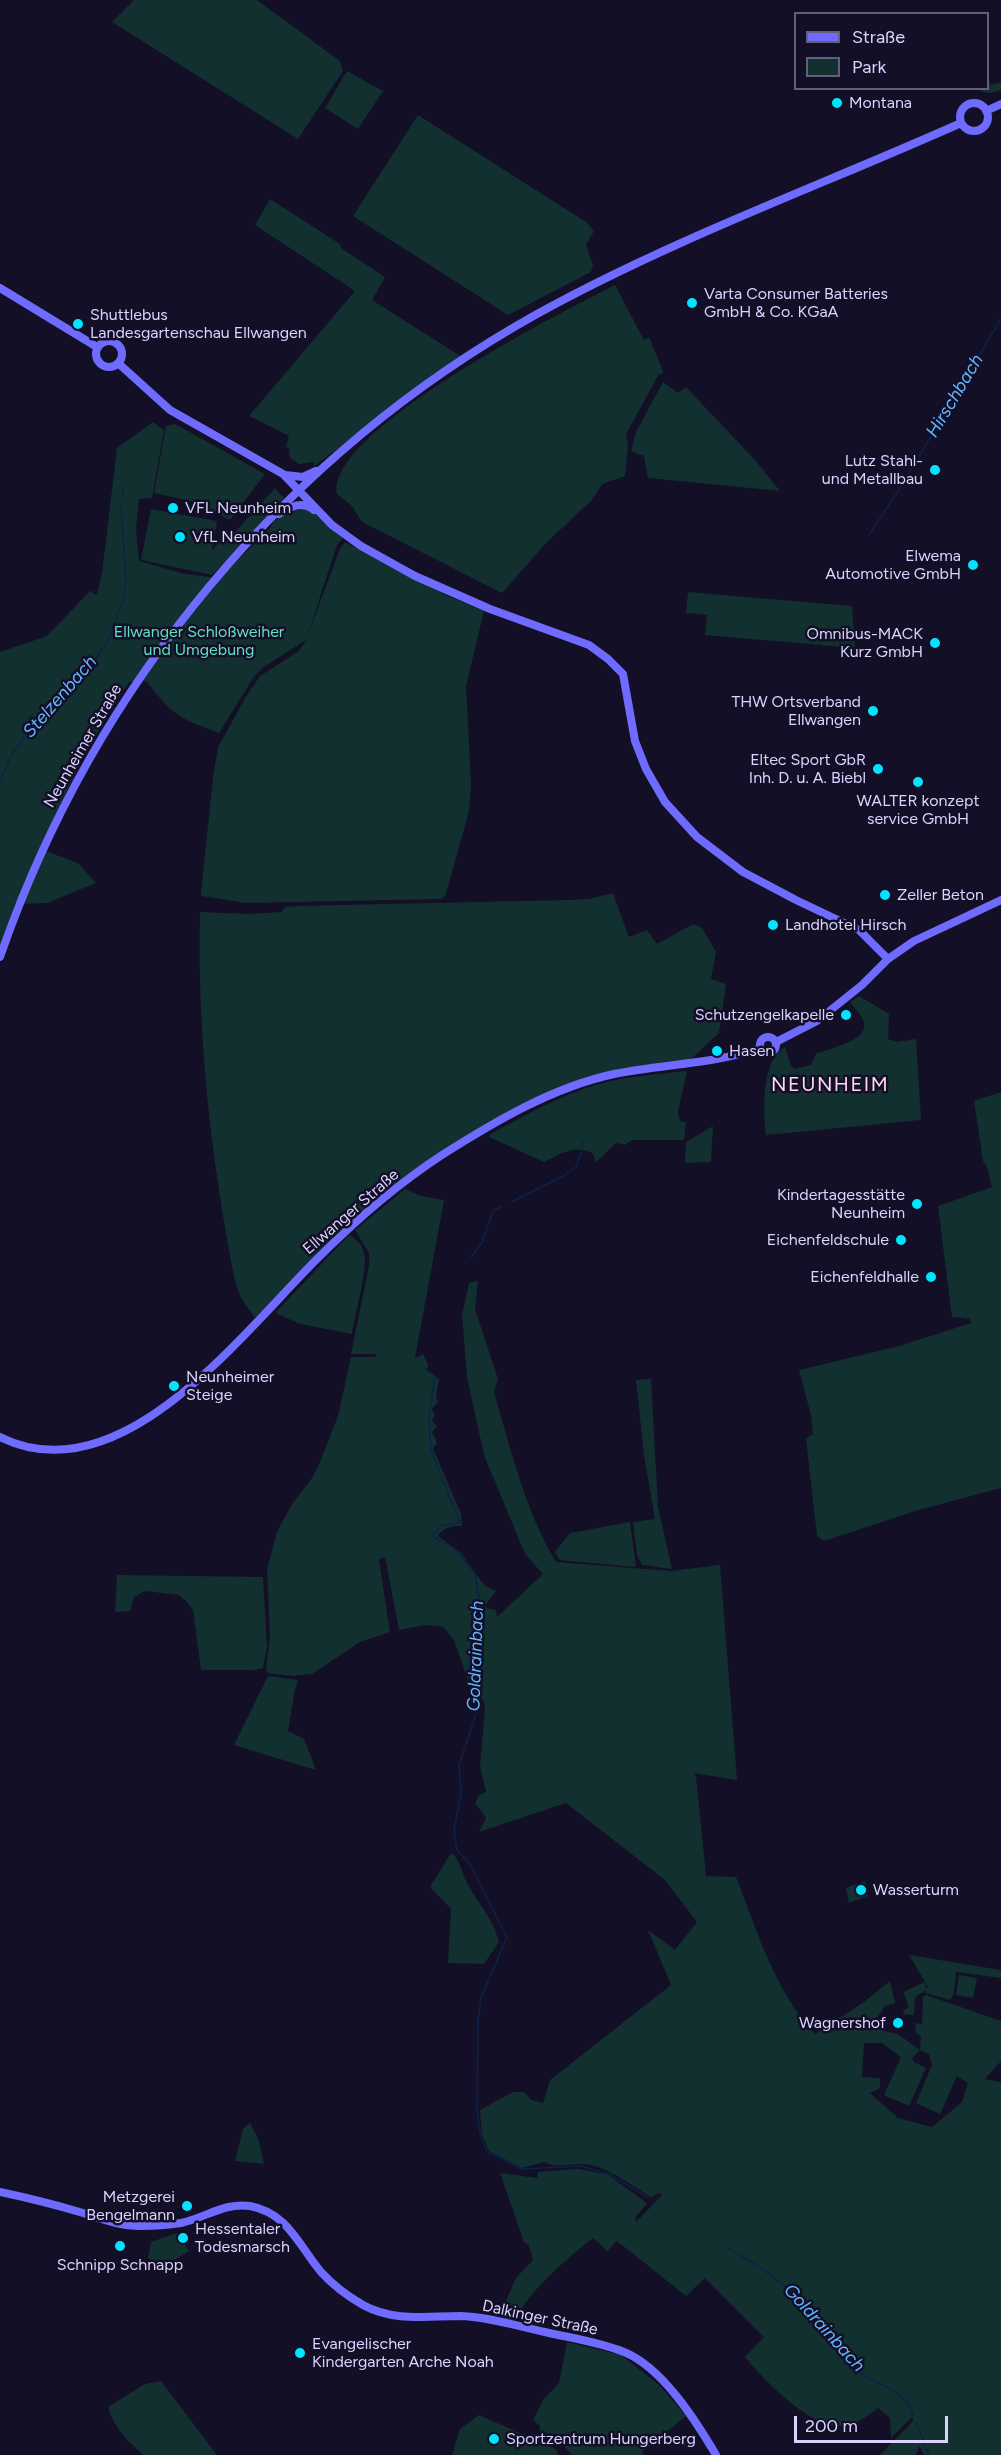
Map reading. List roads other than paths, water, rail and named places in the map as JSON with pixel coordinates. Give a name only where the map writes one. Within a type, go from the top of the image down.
[{"type":"street","points":[[969,104],[981,105],[986,111],[986,124],[979,130],[967,129],[961,123],[962,110],[969,104]]},
{"type":"street","points":[[986,111],[1001,104]]},
{"type":"street","name":"Neunheimer Straße","points":[[0,957],[45,843],[110,722],[149,663],[190,608],[272,518],[323,468],[383,417],[440,374],[536,315],[670,249],[961,123]]},
{"type":"street","points":[[0,288],[97,347]]},
{"type":"street","points":[[105,341],[115,342],[121,350],[118,363],[110,367],[101,364],[96,355],[97,347],[105,341]]},
{"type":"street","points":[[118,363],[170,410],[283,474],[320,514]]},
{"type":"street","points":[[283,474],[303,477],[323,468]]},
{"type":"street","points":[[272,518],[296,505],[309,506],[361,546],[406,571],[490,609],[589,645],[623,674],[635,741],[646,769],[665,802],[697,837],[744,872],[860,930],[888,959]]},
{"type":"street","name":"Ellwanger Straße","points":[[0,1437],[27,1448],[47,1451],[78,1448],[102,1440],[162,1408],[207,1374],[315,1260],[382,1198],[443,1155],[517,1112],[568,1088],[613,1074],[733,1056],[761,1048],[761,1042],[765,1038],[771,1038],[776,1042],[817,1021],[862,986],[888,959],[914,941],[1001,900]]},
{"type":"street","name":"Dalkinger Straße","points":[[0,2192],[109,2222],[139,2226],[181,2223],[227,2206],[260,2208],[280,2218],[288,2225],[321,2272],[331,2281],[363,2305],[386,2316],[481,2318],[626,2352],[648,2367],[682,2404],[716,2455]]},
{"type":"waterway","name":"Hirschbach","points":[[909,473],[1001,319]]},
{"type":"waterway","name":"Hirschbach","points":[[869,535],[905,481]]},
{"type":"waterway","name":"Stelzenbach","points":[[122,498],[123,489]]},
{"type":"waterway","name":"Stelzenbach","points":[[0,783],[10,758],[19,744],[44,711],[89,670],[109,638],[123,600],[126,580],[121,504]]},
{"type":"waterway","name":"Goldrainbach","points":[[582,1148],[583,1141]]},
{"type":"waterway","name":"Goldrainbach","points":[[511,1202],[576,1167],[581,1153]]},
{"type":"waterway","name":"Goldrainbach","points":[[471,1257],[482,1243],[493,1211],[501,1207]]},
{"type":"waterway","name":"Goldrainbach","points":[[423,1367],[428,1371]]},
{"type":"waterway","name":"Goldrainbach","points":[[430,1372],[435,1376],[429,1418],[431,1450],[460,1523],[442,1525],[431,1536],[454,1548],[475,1574],[481,1607],[475,1649],[478,1708],[459,1765],[461,1793],[454,1830],[457,1850],[469,1863],[507,1937],[481,1998],[478,2022],[477,2110],[480,2133],[487,2152],[522,2169],[581,2166],[609,2174],[649,2198]]},
{"type":"waterway","name":"Goldrainbach","points":[[727,2248],[756,2265],[795,2294],[829,2330],[859,2371],[897,2393],[909,2406],[913,2416]]},
{"type":"waterway","name":"Goldrainbach","points":[[916,2422],[929,2455]]},
{"type":"place","name":"Montana","points":[[837,103]]},
{"type":"place","name":"Varta Consumer Batteries GmbH & Co. KGaA","points":[[692,303]]},
{"type":"place","name":"Shuttlebus Landesgartenschau Ellwangen","points":[[78,324]]},
{"type":"place","name":"Lutz Stahl- und Metallbau","points":[[935,470]]},
{"type":"place","name":"VFL Neunheim","points":[[173,508]]},
{"type":"place","name":"VfL Neunheim","points":[[180,537]]},
{"type":"place","name":"Elwema Automotive GmbH","points":[[973,565]]},
{"type":"place","name":"Omnibus-MACK Kurz GmbH","points":[[935,643]]},
{"type":"place","name":"THW Ortsverband Ellwangen","points":[[873,711]]},
{"type":"place","name":"Eltec Sport GbR Inh. D. u. A. Biebl","points":[[878,769]]},
{"type":"place","name":"WALTER konzept service GmbH","points":[[918,782]]},
{"type":"place","name":"Zeller Beton","points":[[885,895]]},
{"type":"place","name":"Landhotel Hirsch","points":[[773,925]]},
{"type":"place","name":"Schutzengelkapelle","points":[[846,1015]]},
{"type":"place","name":"Hasen","points":[[717,1051]]},
{"type":"place","name":"Kindertagesstätte Neunheim","points":[[917,1204]]},
{"type":"place","name":"Eichenfeldschule","points":[[901,1240]]},
{"type":"place","name":"Eichenfeldhalle","points":[[931,1277]]},
{"type":"place","name":"Neunheimer Steige","points":[[174,1386]]},
{"type":"place","name":"Wasserturm","points":[[861,1890]]},
{"type":"place","name":"Wagnershof","points":[[898,2023]]},
{"type":"place","name":"Metzgerei Bengelmann","points":[[187,2206]]},
{"type":"place","name":"Hessentaler Todesmarsch","points":[[183,2238]]},
{"type":"place","name":"Schnipp Schnapp","points":[[120,2246]]},
{"type":"place","name":"Evangelischer Kindergarten Arche Noah","points":[[300,2353]]},
{"type":"place","name":"Sportzentrum Hungerberg","points":[[494,2439]]},
{"type":"district","name":"NEUNHEIM","points":[[830,1085]]},
{"type":"park label","name":"Ellwanger Schloßweiher und Umgebung","points":[[199,641]]}]
